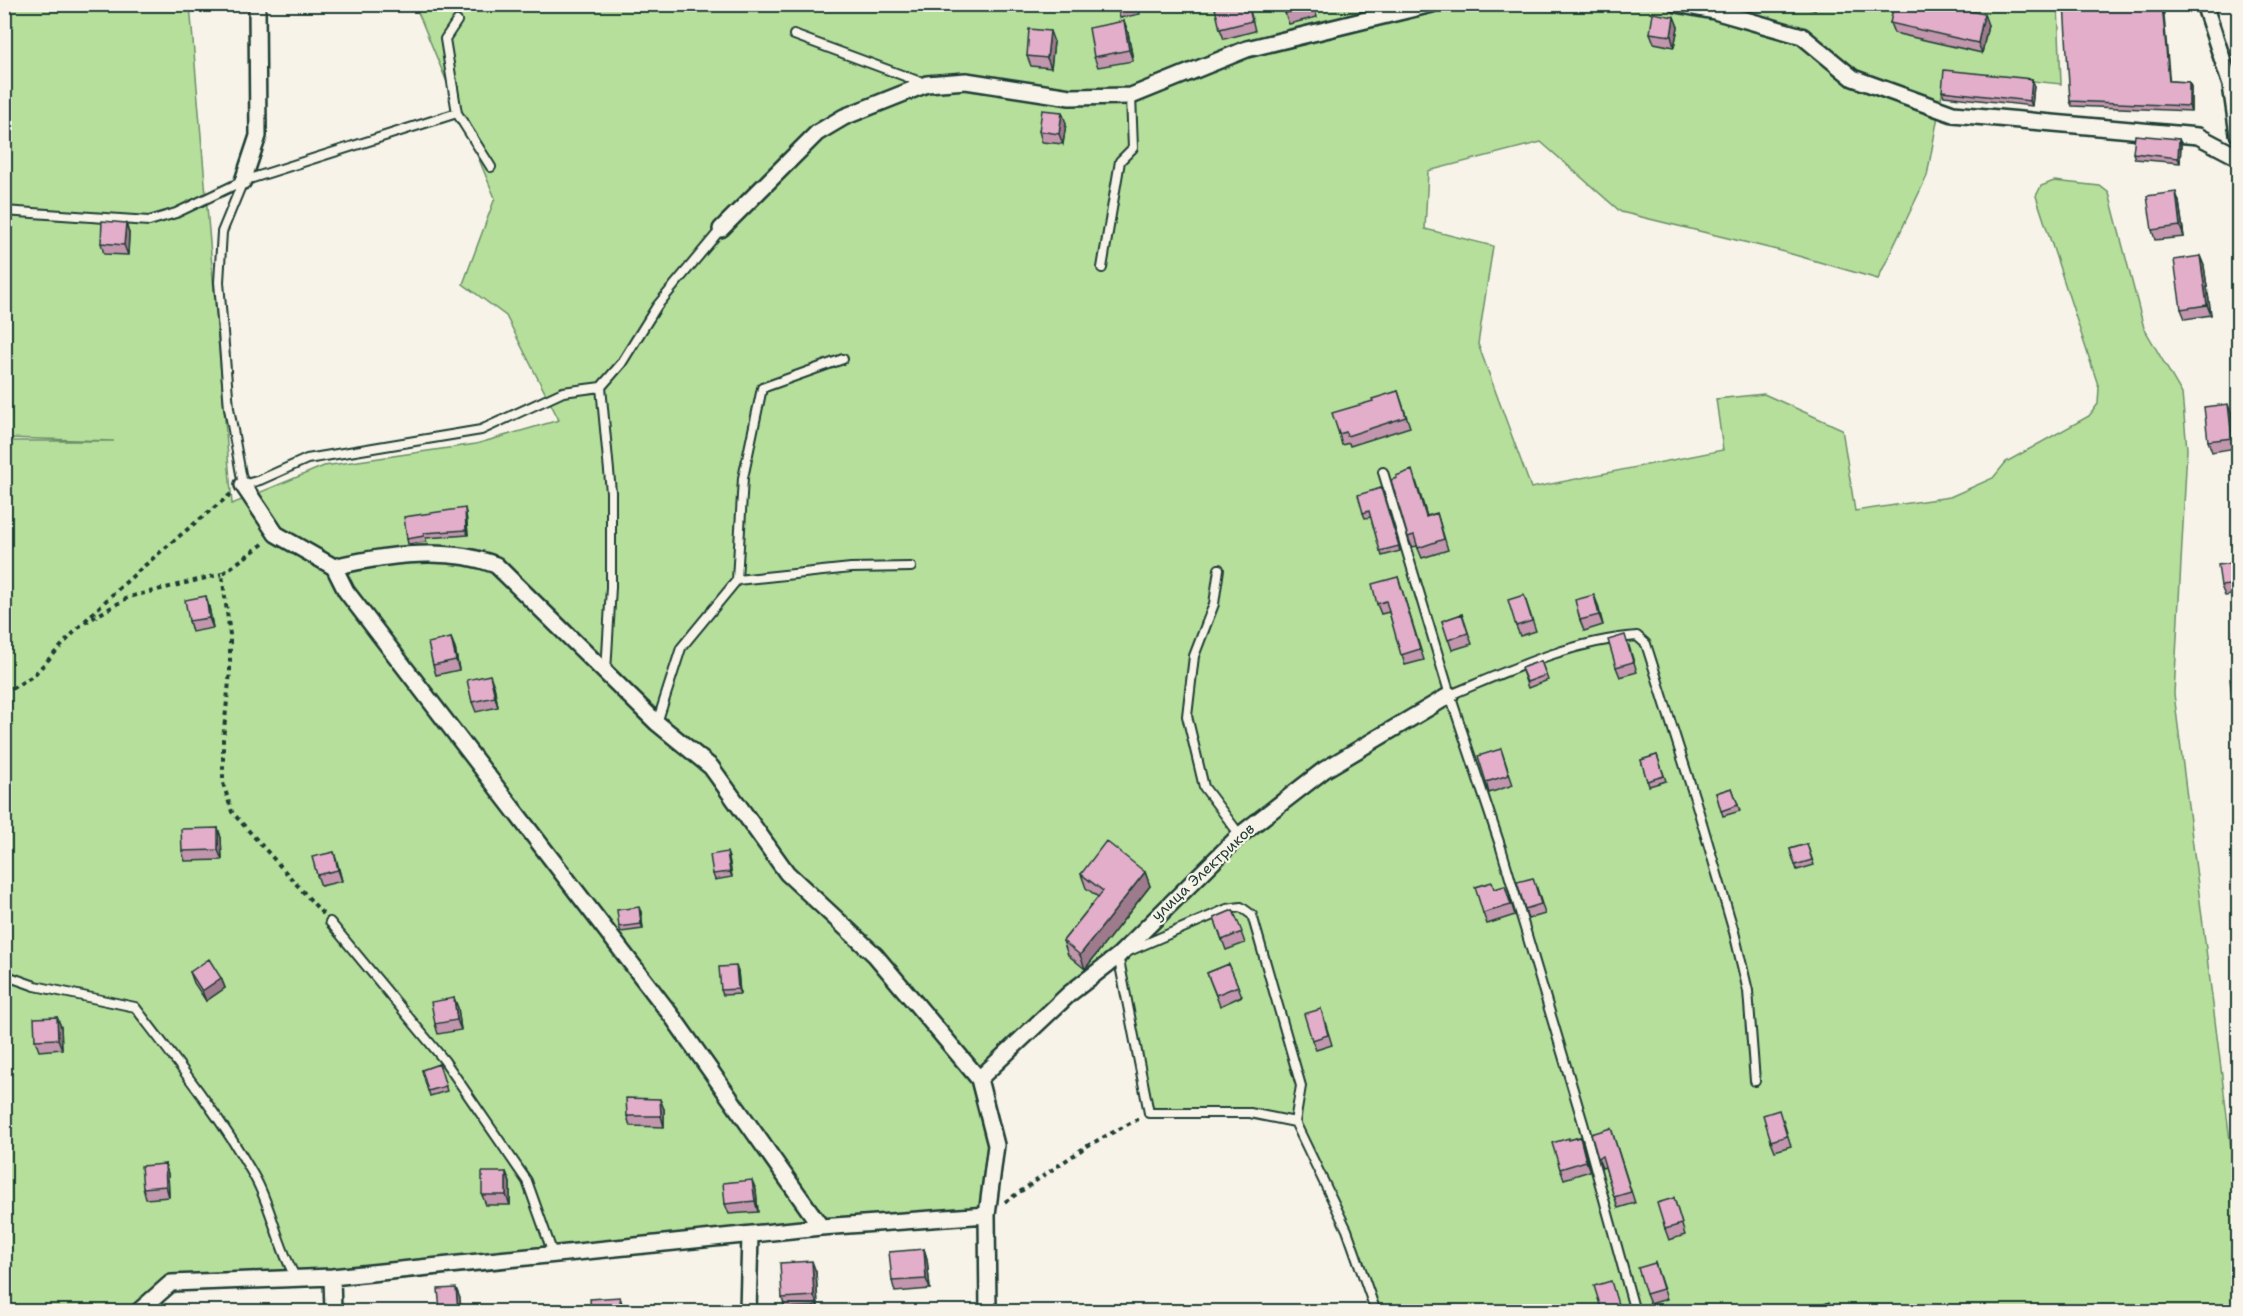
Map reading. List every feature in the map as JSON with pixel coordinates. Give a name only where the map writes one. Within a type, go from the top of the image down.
[{"type":"street","points":[[243,181],[258,136],[257,4]]},
{"type":"street","points":[[721,229],[817,133],[844,117],[927,84],[966,81],[1070,97],[1131,96],[1247,49],[1432,4]]},
{"type":"street","points":[[1677,4],[1714,11],[1802,36],[1853,78],[1953,114],[2198,136],[2238,157]]},
{"type":"street","points":[[2204,4],[2231,85],[2238,134]]},
{"type":"street","points":[[243,485],[276,534],[334,567],[346,591],[674,1019],[821,1227]]},
{"type":"street","points":[[334,567],[371,558],[454,554],[478,558],[496,565],[657,723],[711,767],[787,873],[875,956],[979,1079],[996,1145],[987,1215],[988,1311]]},
{"type":"street","name":"улица Электриков","points":[[979,1079],[1069,994],[1118,956],[1240,835],[1324,770],[1450,695]]},
{"type":"street","points":[[138,1311],[171,1283],[332,1278],[821,1227],[987,1215]]},
{"type":"street","points":[[748,1311],[750,1235]]},
{"type":"street","points":[[332,1278],[333,1311]]},
{"type":"lane","points":[[457,21],[445,39],[457,113],[491,167]]},
{"type":"lane","points":[[794,35],[927,84]]},
{"type":"lane","points":[[1102,268],[1120,161],[1133,148],[1131,96]]},
{"type":"lane","points":[[4,211],[148,221],[176,213],[243,181],[457,113]]},
{"type":"lane","points":[[243,181],[222,232],[219,282],[229,408],[243,485],[307,459],[481,430],[564,392],[602,387],[621,364],[657,306],[721,229]]},
{"type":"lane","points":[[657,723],[681,648],[737,579],[744,478],[762,388],[843,359]]},
{"type":"lane","points":[[602,387],[611,492],[611,587],[606,672]]},
{"type":"lane","points":[[1383,472],[1450,695],[1501,848],[1583,1124],[1635,1311]]},
{"type":"lane","points":[[737,579],[851,568],[910,567]]},
{"type":"lane","points":[[1219,569],[1214,604],[1194,656],[1186,716],[1204,787],[1240,835]]},
{"type":"lane","points":[[1450,695],[1538,658],[1610,638],[1637,636],[1646,644],[1734,932],[1748,991],[1755,1081]]},
{"type":"lane","points":[[1295,1122],[1250,1113],[1149,1113],[1118,956],[1227,909],[1241,907],[1252,915],[1301,1086],[1295,1122],[1347,1230],[1376,1311]]},
{"type":"lane","points":[[330,922],[444,1060],[527,1181],[554,1256]]},
{"type":"lane","points":[[4,975],[35,986],[135,1006],[222,1122],[256,1179],[287,1263],[297,1279]]},
{"type":"path","points":[[4,693],[33,676],[118,588],[167,545],[243,485]]},
{"type":"path","points":[[81,625],[129,597],[222,574],[276,534]]},
{"type":"path","points":[[222,574],[230,635],[230,672],[223,739],[223,783],[232,812],[330,922]]},
{"type":"path","points":[[987,1215],[1087,1146],[1149,1113]]},
{"type":"green space","points":[[5,5],[190,5],[232,504],[324,466],[476,444],[559,420],[506,316],[463,284],[495,198],[415,5],[2058,5],[2061,84],[1946,72],[1927,176],[1878,279],[1781,251],[1621,212],[1541,142],[1428,171],[1425,229],[1493,246],[1478,344],[1531,488],[1723,450],[1716,399],[1764,394],[1842,429],[1855,511],[1950,497],[1993,478],[2006,462],[2089,416],[2098,404],[2099,388],[2036,196],[2041,186],[2054,181],[2100,186],[2109,193],[2144,328],[2182,394],[2187,449],[2174,694],[2238,1204],[2238,1311],[1376,1311],[1347,1230],[1295,1122],[1250,1113],[1149,1113],[1118,956],[1067,1009],[979,1079],[996,1145],[987,1215],[171,1283],[138,1311],[5,1311],[5,441],[114,441],[5,438]]},
{"type":"building","points":[[1116,4],[1132,4],[1116,8]]},
{"type":"building","points":[[1228,4],[1248,4],[1252,21],[1220,29],[1215,8]]},
{"type":"building","points":[[1282,4],[1312,4],[1313,6],[1285,13]]},
{"type":"building","points":[[1894,4],[1936,4],[1984,14],[1978,43],[1890,23]]},
{"type":"building","points":[[2064,4],[2162,4],[2169,81],[2189,82],[2189,106],[2070,101]]},
{"type":"building","points":[[1653,13],[1674,17],[1671,36],[1650,33]]},
{"type":"building","points":[[1124,21],[1129,50],[1094,57],[1089,28]]},
{"type":"building","points":[[1029,29],[1050,31],[1047,58],[1027,56]]},
{"type":"building","points":[[1944,70],[2032,79],[2030,101],[1942,91]]},
{"type":"building","points":[[1042,110],[1062,112],[1059,134],[1039,131]]},
{"type":"building","points":[[2135,135],[2179,139],[2178,158],[2133,153]]},
{"type":"building","points":[[2176,192],[2180,226],[2152,230],[2147,196]]},
{"type":"building","points":[[102,221],[126,223],[124,245],[101,243]]},
{"type":"building","points":[[2200,256],[2207,305],[2181,309],[2174,260]]},
{"type":"building","points":[[1398,391],[1406,417],[1347,436],[1346,432],[1339,434],[1332,413]]},
{"type":"building","points":[[2228,404],[2232,438],[2208,441],[2204,407]]},
{"type":"building","points":[[1412,470],[1426,517],[1437,513],[1444,539],[1418,548],[1414,535],[1408,537],[1391,480]]},
{"type":"building","points":[[1381,488],[1399,546],[1380,551],[1369,511],[1363,513],[1358,495]]},
{"type":"building","points":[[465,508],[466,530],[424,533],[424,536],[407,539],[404,517]]},
{"type":"building","points":[[2238,562],[2238,584],[2221,586],[2218,565]]},
{"type":"building","points":[[1398,577],[1420,649],[1401,655],[1386,601],[1377,604],[1372,584]]},
{"type":"building","points":[[1524,595],[1532,621],[1516,626],[1508,600]]},
{"type":"building","points":[[1594,595],[1599,615],[1580,620],[1575,600]]},
{"type":"building","points":[[206,596],[209,618],[189,621],[185,600]]},
{"type":"building","points":[[1462,614],[1468,633],[1448,640],[1442,621]]},
{"type":"building","points":[[2238,630],[2238,666],[2234,631]]},
{"type":"building","points":[[1625,635],[1633,662],[1616,667],[1608,640]]},
{"type":"building","points":[[451,638],[456,660],[433,665],[428,643]]},
{"type":"building","points":[[1541,661],[1546,675],[1527,682],[1521,668]]},
{"type":"building","points":[[490,675],[495,697],[472,702],[467,680]]},
{"type":"building","points":[[2238,678],[2238,713],[2234,714],[2230,679]]},
{"type":"building","points":[[1501,749],[1509,775],[1486,782],[1478,756]]},
{"type":"building","points":[[1657,755],[1664,776],[1647,781],[1641,760]]},
{"type":"building","points":[[1732,788],[1738,805],[1721,811],[1716,793]]},
{"type":"building","points":[[218,828],[218,850],[182,851],[181,829]]},
{"type":"building","points":[[1106,841],[1145,872],[1080,955],[1063,941],[1103,891],[1081,874]]},
{"type":"building","points":[[1807,844],[1812,860],[1795,865],[1790,849]]},
{"type":"building","points":[[334,852],[338,870],[317,875],[312,857]]},
{"type":"building","points":[[727,852],[730,872],[713,874],[710,855]]},
{"type":"building","points":[[1533,878],[1541,904],[1525,909],[1517,882]]},
{"type":"building","points":[[1492,882],[1494,889],[1505,886],[1511,905],[1483,913],[1475,887]]},
{"type":"building","points":[[639,907],[641,924],[619,927],[617,910]]},
{"type":"building","points":[[1233,910],[1242,932],[1222,940],[1214,918]]},
{"type":"building","points":[[209,959],[221,978],[202,991],[190,972]]},
{"type":"building","points":[[1229,964],[1238,986],[1216,995],[1207,973]]},
{"type":"building","points":[[736,966],[738,989],[721,990],[719,967]]},
{"type":"building","points":[[454,998],[457,1020],[435,1024],[431,1002]]},
{"type":"building","points":[[1321,1009],[1328,1035],[1312,1040],[1304,1014]]},
{"type":"building","points":[[57,1017],[58,1039],[35,1040],[34,1018]]},
{"type":"building","points":[[439,1064],[446,1086],[428,1091],[422,1070]]},
{"type":"building","points":[[626,1098],[660,1099],[661,1116],[627,1116]]},
{"type":"building","points":[[1779,1110],[1787,1136],[1771,1141],[1763,1115]]},
{"type":"building","points":[[1611,1128],[1631,1192],[1614,1197],[1602,1156],[1598,1158],[1591,1134]]},
{"type":"building","points":[[1580,1137],[1586,1161],[1560,1169],[1552,1143]]},
{"type":"building","points":[[165,1164],[166,1186],[143,1188],[141,1166]]},
{"type":"building","points":[[482,1172],[506,1172],[506,1195],[482,1195]]},
{"type":"building","points":[[752,1180],[755,1201],[725,1204],[723,1183]]},
{"type":"building","points":[[1674,1198],[1682,1224],[1665,1229],[1657,1203]]},
{"type":"building","points":[[924,1249],[926,1279],[892,1281],[889,1252]]},
{"type":"building","points":[[812,1261],[814,1296],[782,1298],[780,1263]]},
{"type":"building","points":[[1655,1263],[1663,1289],[1646,1294],[1638,1268]]},
{"type":"building","points":[[1611,1281],[1620,1311],[1602,1311],[1594,1286]]},
{"type":"building","points":[[456,1288],[458,1311],[440,1311],[438,1289]]},
{"type":"building","points":[[620,1297],[621,1311],[591,1311],[590,1299]]},
{"type":"building","points":[[1829,1302],[1834,1311],[1810,1311]]}]
